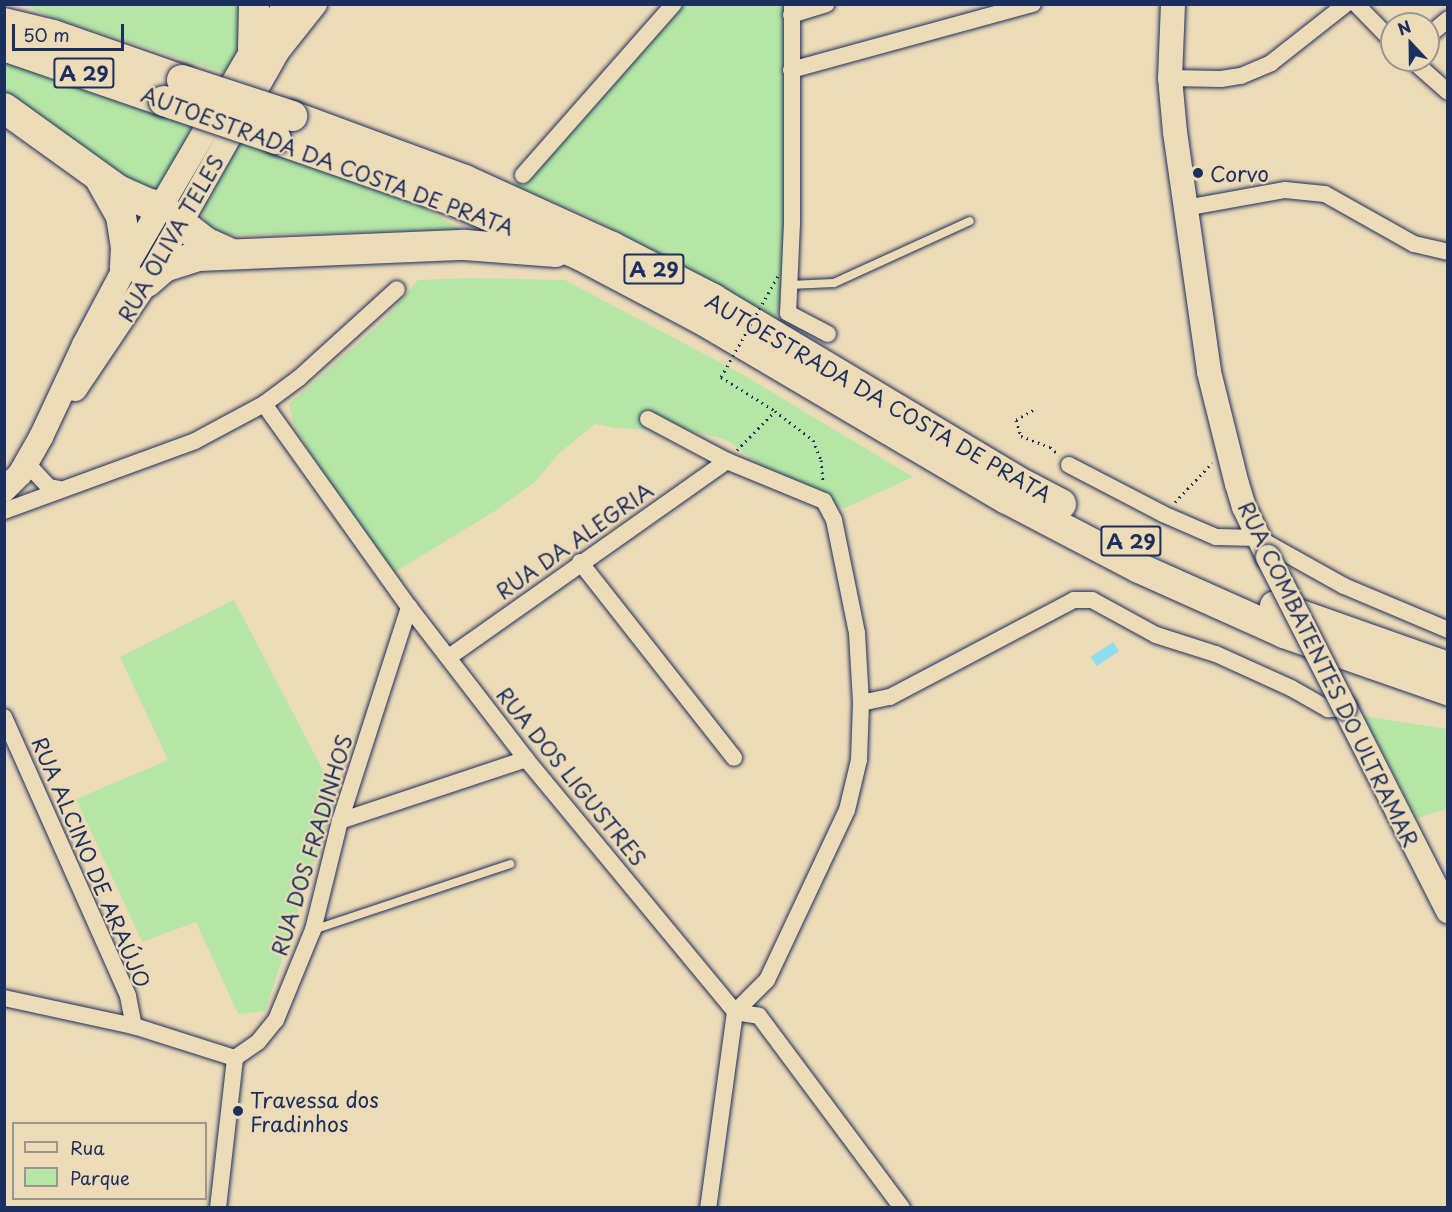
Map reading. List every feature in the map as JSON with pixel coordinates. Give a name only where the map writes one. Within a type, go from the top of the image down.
[{"type":"highway","points":[[12,4],[26,19],[53,35]]},
{"type":"highway","points":[[253,49],[254,4]]},
{"type":"highway","name":"AUTOESTRADA DA COSTA DE PRATA","points":[[4,23],[53,35],[173,90]]},
{"type":"highway","name":"AUTOESTRADA DA COSTA DE PRATA","points":[[4,46],[173,90],[284,128],[465,180],[612,247],[713,299],[1015,480],[1150,552],[1279,608],[1448,667]]},
{"type":"highway","points":[[4,108],[118,190],[150,204],[174,210],[207,243],[232,254]]},
{"type":"highway","name":"AUTOESTRADA DA COSTA DE PRATA","points":[[284,128],[578,254],[700,319],[1007,499],[1139,568],[1284,633],[1448,690]]},
{"type":"highway","points":[[97,174],[121,216],[126,247],[136,275],[198,256],[232,254],[465,245],[578,254]]},
{"type":"main road","name":"RUA OLIVA TELES","points":[[194,176],[253,49],[294,11],[315,4]]},
{"type":"main road","name":"RUA COMBATENTES DO ULTRAMAR","points":[[1173,4],[1170,78],[1185,208],[1209,372],[1228,454],[1244,507],[1448,911]]},
{"type":"main road","name":"RUA OLIVA TELES","points":[[15,478],[40,437],[84,345],[136,275],[194,176],[277,52],[294,11]]},
{"type":"street","points":[[523,176],[674,4]]},
{"type":"street","points":[[826,4],[791,10],[792,223],[784,279],[788,313],[828,334]]},
{"type":"street","points":[[791,70],[1033,4]]},
{"type":"street","points":[[1170,78],[1221,79],[1241,76],[1271,63],[1346,4]]},
{"type":"street","points":[[1356,4],[1380,29]]},
{"type":"street","points":[[1426,72],[1448,92]]},
{"type":"street","points":[[1185,208],[1285,190],[1325,194],[1414,244],[1448,252]]},
{"type":"street","points":[[4,512],[195,441],[264,404],[299,378],[397,289]]},
{"type":"street","name":"RUA DOS LIGUSTRES","points":[[264,404],[409,608],[526,759],[735,1012]]},
{"type":"street","points":[[648,419],[727,460],[824,501],[834,520],[857,633],[861,703],[859,760],[847,810],[767,980],[735,1012],[708,1208]]},
{"type":"street","name":"RUA DA ALEGRIA","points":[[449,657],[580,561],[727,460]]},
{"type":"street","points":[[1069,465],[1163,514],[1216,537],[1263,548],[1344,586],[1448,630]]},
{"type":"street","name":"RUA OLIVA TELES","points":[[15,478],[32,491],[53,493]]},
{"type":"street","points":[[580,561],[734,758]]},
{"type":"street","points":[[861,703],[890,697],[1074,600],[1092,600],[1156,635],[1216,654],[1291,688],[1328,709],[1346,708]]},
{"type":"street","name":"RUA DOS FRADINHOS","points":[[235,1058],[258,1042],[276,1020],[313,930],[340,821],[409,608]]},
{"type":"street","name":"RUA ALCINO DE ARAÚJO","points":[[4,717],[128,996],[134,1026]]},
{"type":"street","points":[[340,821],[526,759]]},
{"type":"street","points":[[4,999],[134,1026],[235,1058],[219,1180],[218,1208]]},
{"type":"street","points":[[735,1012],[759,1016],[902,1208]]},
{"type":"lane","points":[[784,279],[834,283],[970,221]]},
{"type":"lane","points":[[313,930],[510,864]]},
{"type":"path","points":[[784,279],[721,376],[775,411],[813,440],[821,460],[824,501]]},
{"type":"path","points":[[1033,410],[1016,420],[1021,436],[1050,447],[1069,465]]},
{"type":"path","points":[[727,460],[775,411]]},
{"type":"path","points":[[1163,514],[1200,474],[1228,454]]},
{"type":"green space","points":[[26,5],[246,5],[240,47],[227,73],[50,17]]},
{"type":"green space","points":[[668,5],[791,5],[795,216],[777,318],[592,218],[516,186],[533,153]]},
{"type":"green space","points":[[5,60],[193,126],[156,195],[137,191],[5,100]]},
{"type":"green space","points":[[237,142],[420,205],[461,230],[225,235],[210,229],[203,220],[202,206]]},
{"type":"green space","points":[[470,278],[565,280],[742,374],[913,477],[845,508],[827,505],[768,471],[727,440],[697,432],[616,428],[595,424],[558,454],[536,481],[495,511],[390,575],[331,490],[293,422],[289,404],[382,322],[418,280]]},
{"type":"green space","points":[[234,600],[336,795],[265,1011],[238,1014],[196,922],[142,942],[76,799],[168,760],[120,657]]},
{"type":"green space","points":[[1363,716],[1447,729],[1447,809],[1417,818]]},
{"type":"water","points":[[1113,642],[1119,651],[1097,666],[1091,657]]},
{"type":"place","name":"Corvo","points":[[1198,173]]},
{"type":"place","name":"Travessa dos Fradinhos","points":[[238,1111]]}]
